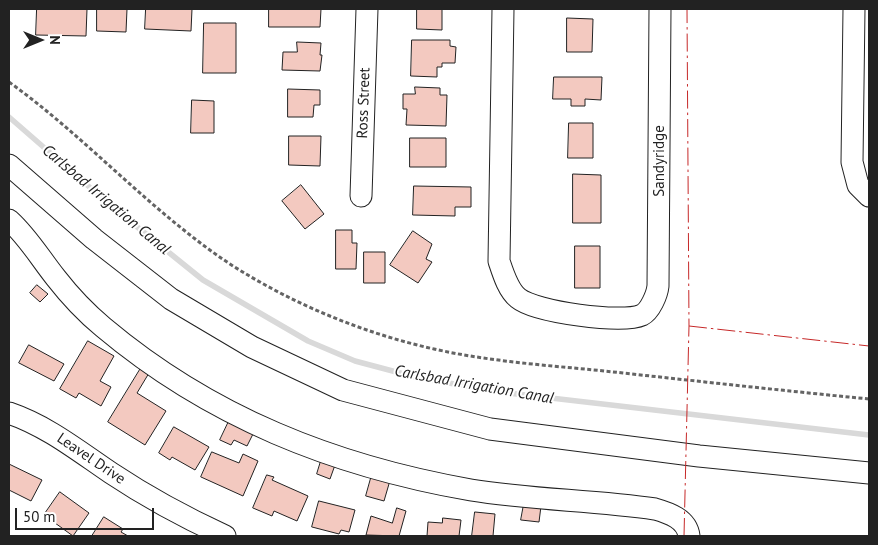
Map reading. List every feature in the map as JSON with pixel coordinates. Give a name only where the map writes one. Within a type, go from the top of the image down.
[{"type":"street","name":"Ross Street","points":[[361,196],[367,9]]},
{"type":"street","name":"Sandyridge","points":[[504,9],[499,261],[503,274],[517,298],[528,305],[575,315],[629,318],[642,315],[647,311],[658,286],[660,9]]},
{"type":"street","points":[[854,9],[852,162],[858,185],[869,196]]},
{"type":"street","points":[[9,166],[94,239],[171,299],[252,347],[343,390],[490,429],[699,456],[869,473]]},
{"type":"street","points":[[9,220],[21,230],[76,304],[104,328],[179,383],[245,420],[342,460],[405,476],[472,490],[655,509],[679,519],[688,530],[689,536]]},
{"type":"street","name":"Leavel Drive","points":[[9,412],[38,424],[68,442],[184,528],[225,536]]},
{"type":"path","points":[[9,82],[48,110],[184,230],[232,265],[283,295],[338,320],[389,338],[437,350],[510,361],[869,399]]},
{"type":"building","points":[[37,9],[87,9],[86,36],[36,35]]},
{"type":"building","points":[[97,9],[127,9],[126,32],[97,31]]},
{"type":"building","points":[[146,9],[192,9],[191,31],[145,29]]},
{"type":"building","points":[[269,9],[321,9],[320,27],[269,27]]},
{"type":"building","points":[[417,9],[442,9],[442,30],[417,29]]},
{"type":"building","points":[[567,18],[593,19],[592,52],[567,52]]},
{"type":"building","points":[[204,23],[236,23],[236,73],[203,73]]},
{"type":"building","points":[[412,40],[450,40],[450,46],[456,47],[455,63],[442,63],[442,67],[437,67],[437,77],[411,76]]},
{"type":"building","points":[[297,42],[321,43],[320,71],[282,70],[283,52],[297,52]]},
{"type":"building","points":[[554,77],[602,77],[601,100],[585,99],[585,106],[571,106],[571,99],[553,99]]},
{"type":"building","points":[[415,87],[440,88],[440,95],[447,95],[446,126],[406,125],[407,109],[403,109],[403,94],[415,94]]},
{"type":"building","points":[[288,89],[320,90],[320,105],[314,105],[313,117],[288,117]]},
{"type":"building","points":[[192,100],[214,101],[214,133],[191,133]]},
{"type":"building","points":[[569,123],[593,123],[593,158],[568,158]]},
{"type":"building","points":[[289,136],[321,136],[320,166],[289,165]]},
{"type":"building","points":[[410,138],[446,138],[446,167],[410,167]]},
{"type":"building","points":[[573,174],[601,175],[601,223],[573,223]]},
{"type":"building","points":[[301,185],[324,214],[305,229],[282,201]]},
{"type":"building","points":[[414,186],[471,187],[471,207],[455,207],[455,216],[413,215]]},
{"type":"building","points":[[336,230],[352,230],[352,243],[357,243],[356,269],[336,269]]},
{"type":"building","points":[[413,231],[432,244],[426,259],[432,262],[418,283],[390,265]]},
{"type":"building","points":[[575,246],[600,246],[600,288],[575,288]]},
{"type":"building","points":[[364,252],[385,252],[385,283],[364,283]]},
{"type":"building","points":[[37,285],[48,294],[40,302],[30,293]]},
{"type":"building","points":[[88,341],[114,356],[100,381],[111,387],[101,406],[79,393],[76,398],[60,389]]},
{"type":"building","points":[[29,345],[64,364],[54,381],[19,363]]},
{"type":"building","points":[[141,368],[149,373],[137,393],[166,411],[145,445],[108,422]]},
{"type":"building","points":[[230,419],[255,430],[247,446],[234,440],[231,445],[220,440]]},
{"type":"building","points":[[174,427],[209,447],[195,470],[172,457],[170,460],[159,453]]},
{"type":"building","points":[[212,452],[239,463],[243,454],[258,461],[243,496],[201,477]]},
{"type":"building","points":[[321,461],[335,465],[330,479],[317,474]]},
{"type":"building","points":[[9,464],[42,480],[31,501],[9,490]]},
{"type":"building","points":[[373,471],[391,477],[384,501],[366,496]]},
{"type":"building","points":[[267,475],[274,477],[272,480],[308,496],[297,521],[274,511],[272,516],[253,508]]},
{"type":"building","points":[[60,492],[89,513],[73,536],[44,515]]},
{"type":"building","points":[[319,501],[355,510],[349,532],[341,530],[339,534],[312,527]]},
{"type":"building","points":[[524,504],[541,506],[539,522],[521,520]]},
{"type":"building","points":[[397,508],[406,511],[399,536],[366,535],[371,516],[392,523]]},
{"type":"building","points":[[475,512],[495,514],[493,536],[472,536]]},
{"type":"building","points":[[104,517],[123,529],[121,532],[128,536],[92,536]]},
{"type":"building","points":[[443,518],[461,520],[459,536],[427,536],[428,522],[442,523]]},
{"type":"waterway","name":"Carlsbad Irrigation Canal","points":[[9,117],[110,205],[203,280],[308,341],[355,361],[419,378],[508,393],[869,435]]},
{"type":"power","points":[[684,536],[689,326],[687,9]]},
{"type":"power","points":[[689,326],[869,346]]}]
